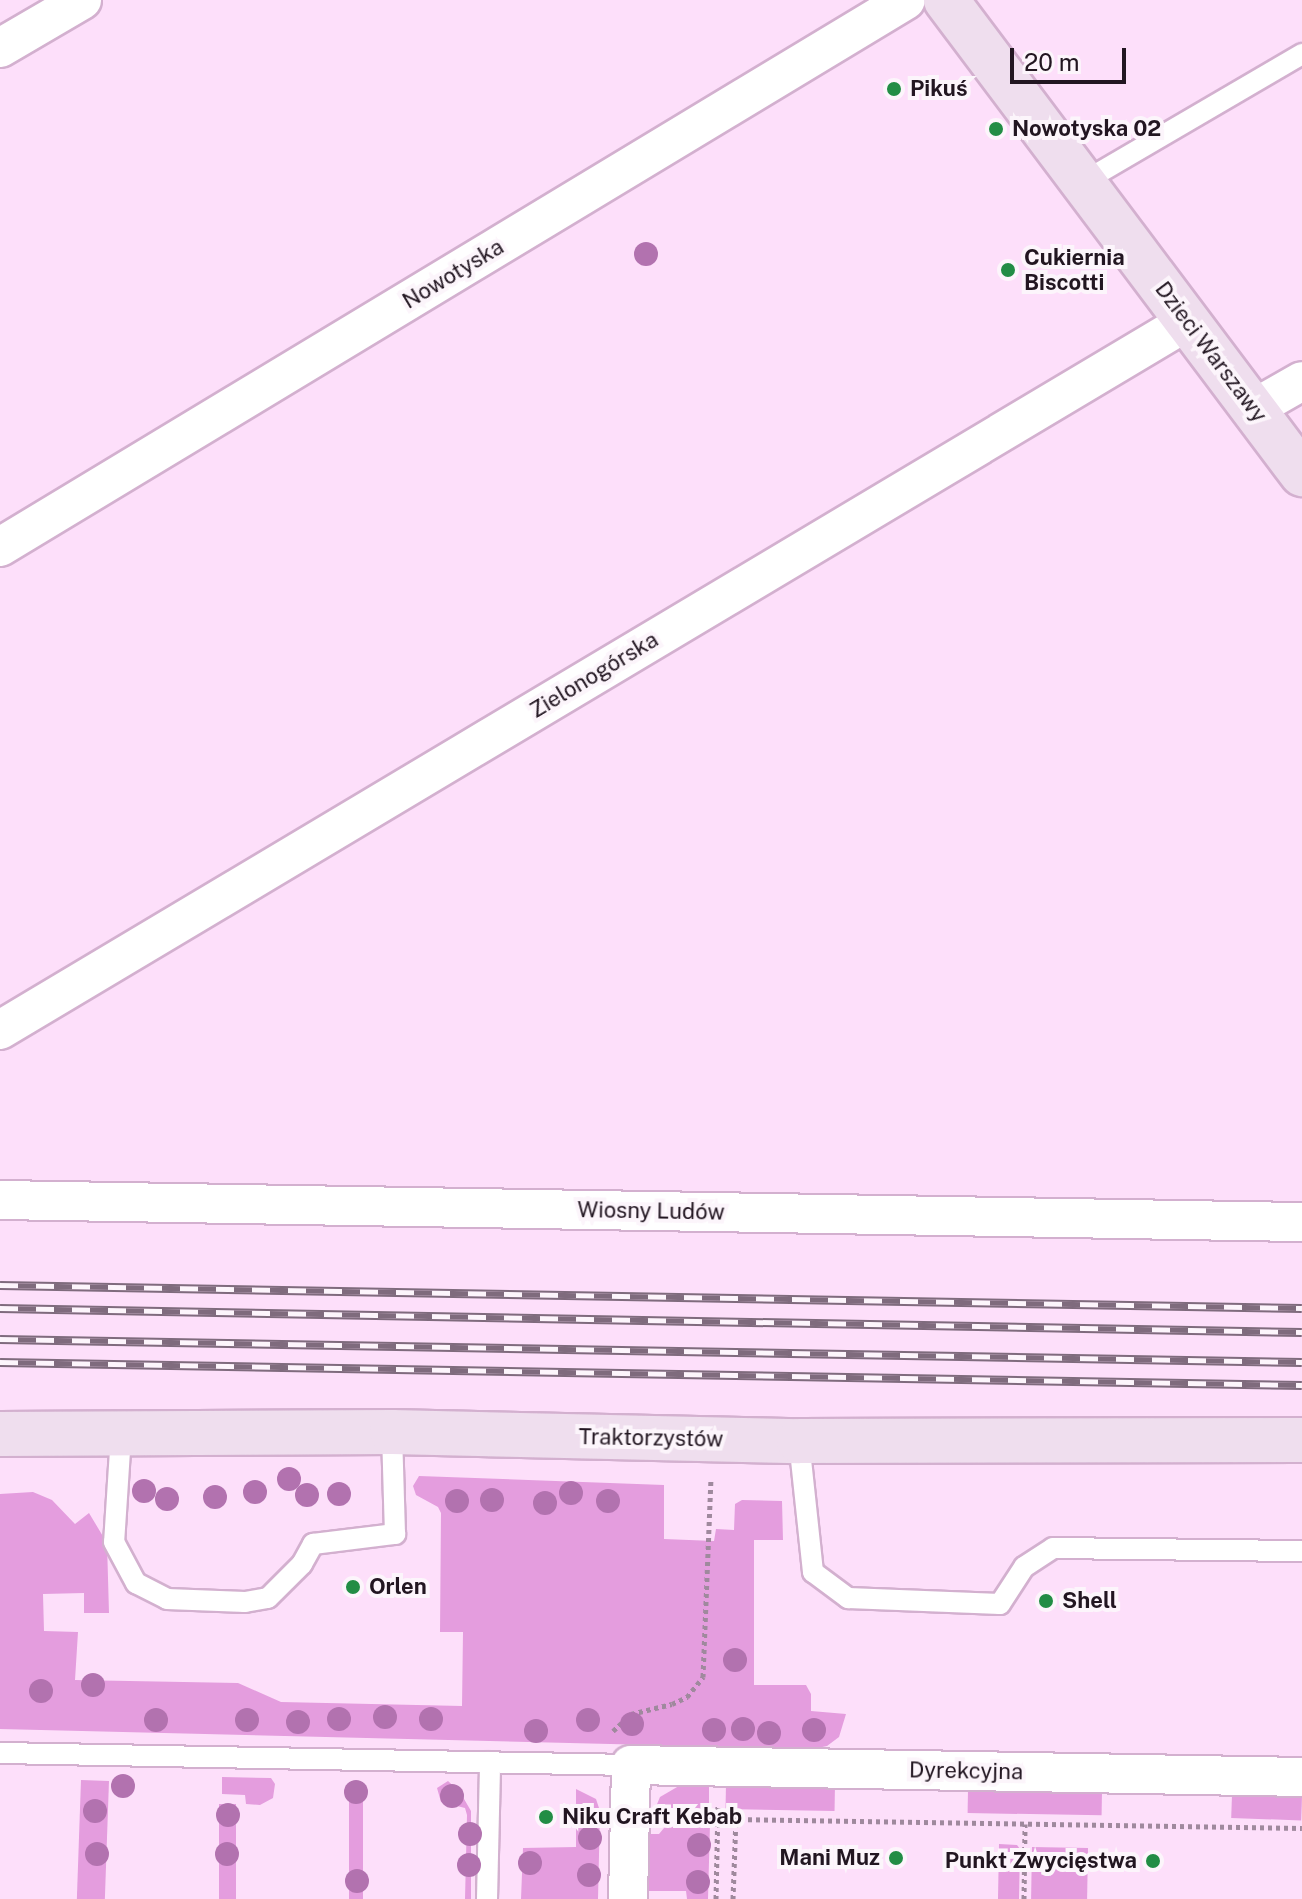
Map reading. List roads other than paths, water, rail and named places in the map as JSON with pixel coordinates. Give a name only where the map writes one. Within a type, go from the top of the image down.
[{"type":"street","points":[[0,48],[82,0]]},
{"type":"street","name":"Nowotyska","points":[[0,547],[906,0]]},
{"type":"street","name":"Dzieci Warszawy","points":[[946,0],[1302,474]]},
{"type":"street","name":"Zielonogórska","points":[[0,1030],[1188,321]]},
{"type":"street","points":[[1253,409],[1302,381]]},
{"type":"street","name":"Wiosny Ludów","points":[[0,1200],[1302,1222]]},
{"type":"street","name":"Traktorzystów","points":[[0,1434],[392,1432],[799,1441],[1302,1440]]},
{"type":"street","points":[[620,1750],[629,1829],[628,1899]]},
{"type":"street","name":"Dyrekcyjna","points":[[620,1750],[719,1765],[1302,1777]]},
{"type":"lane","points":[[1083,182],[1302,54]]},
{"type":"lane","points":[[121,1435],[114,1542],[136,1583],[167,1599],[245,1602],[268,1598],[302,1564],[313,1544],[395,1534],[392,1432]]},
{"type":"lane","points":[[799,1441],[813,1572],[848,1598],[1000,1604],[1024,1567],[1053,1548],[1302,1551]]},
{"type":"lane","points":[[0,1753],[490,1762],[620,1750]]},
{"type":"lane","points":[[487,1899],[490,1762]]},
{"type":"railway","points":[[0,1285],[1302,1308]]},
{"type":"railway","points":[[0,1308],[1302,1332]]},
{"type":"railway","points":[[0,1339],[1302,1362]]},
{"type":"railway","points":[[0,1362],[1302,1385]]},
{"type":"place","name":"Pikuś","points":[[894,89]]},
{"type":"place","name":"Nowotyska 02","points":[[996,129]]},
{"type":"place","name":"Cukiernia Biscotti","points":[[1008,270]]},
{"type":"place","name":"Orlen","points":[[353,1587]]},
{"type":"place","name":"Shell","points":[[1046,1601]]},
{"type":"place","name":"Niku Craft Kebab","points":[[546,1817]]},
{"type":"place","name":"Mani Muz","points":[[896,1858]]},
{"type":"place","name":"Punkt Zwycięstwa","points":[[1153,1861]]}]
